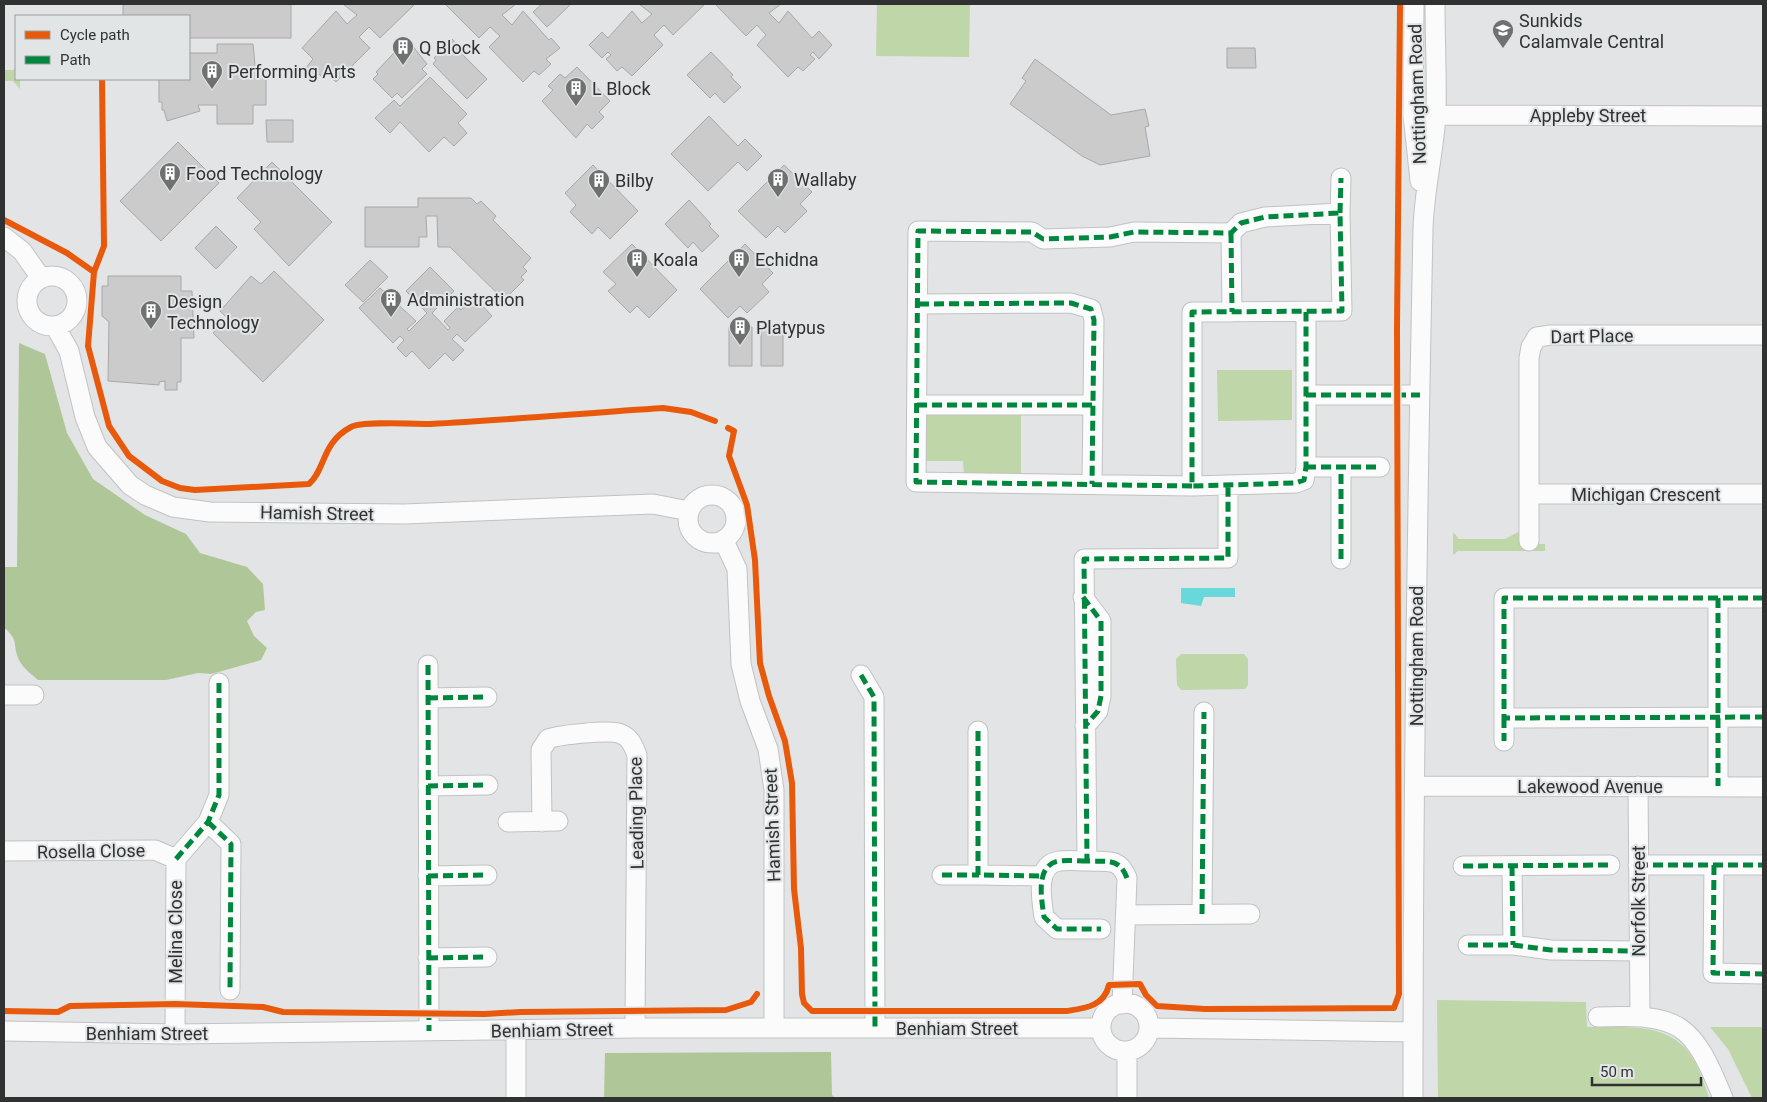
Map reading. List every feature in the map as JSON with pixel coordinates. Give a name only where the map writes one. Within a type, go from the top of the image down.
[{"type":"street","name":"Nottingham Road","points":[[1414,4],[1413,115],[1424,215]]},
{"type":"street","name":"Nottingham Road","points":[[1413,1098],[1412,893],[1416,786],[1420,395],[1424,215],[1436,115],[1435,4]]},
{"type":"street","name":"Appleby Street","points":[[1413,115],[1763,116]]},
{"type":"street","points":[[1192,486],[1192,312],[1342,311],[1341,178]]},
{"type":"street","points":[[1232,312],[1232,233],[1241,223],[1265,217],[1340,213]]},
{"type":"street","points":[[1232,233],[1134,232],[1110,237],[1043,239],[1032,232],[918,231],[919,304],[916,482],[1192,486],[1296,483],[1304,480],[1306,467],[1306,312]]},
{"type":"street","points":[[4,237],[22,251],[41,278]]},
{"type":"street","points":[[58,276],[71,284],[76,290],[77,306],[74,313],[63,324],[55,326],[48,325],[34,318],[28,304],[30,288],[41,278],[58,276]]},
{"type":"street","points":[[919,304],[1071,303],[1091,309],[1094,320],[1092,484]]},
{"type":"street","name":"Hamish Street","points":[[55,326],[69,350],[85,416],[98,447],[130,485],[145,495],[173,507],[210,512],[404,514],[653,504],[688,511]]},
{"type":"street","name":"Dart Place","points":[[1529,541],[1529,358],[1531,347],[1537,337],[1763,335]]},
{"type":"street","points":[[1306,395],[1420,395]]},
{"type":"street","points":[[917,405],[1093,405]]},
{"type":"street","points":[[1306,467],[1380,467]]},
{"type":"street","points":[[1341,559],[1342,467]]},
{"type":"street","points":[[1087,861],[1084,559],[1228,558],[1228,485]]},
{"type":"street","points":[[715,494],[729,501],[736,514],[734,530],[724,541],[716,543],[699,540],[689,528],[688,511],[696,500],[715,494]]},
{"type":"street","name":"Michigan Crescent","points":[[1529,494],[1763,494]]},
{"type":"street","name":"Hamish Street","points":[[724,541],[737,570],[741,664],[750,702],[768,748],[774,790],[774,1028]]},
{"type":"street","points":[[1504,741],[1504,598],[1763,598]]},
{"type":"street","points":[[1718,598],[1718,786]]},
{"type":"street","points":[[428,665],[428,1031]]},
{"type":"street","points":[[861,675],[874,697],[874,1028]]},
{"type":"street","points":[[176,859],[208,822],[219,795],[219,683]]},
{"type":"street","points":[[4,695],[34,694]]},
{"type":"street","points":[[428,698],[487,697]]},
{"type":"street","points":[[1202,914],[1204,712]]},
{"type":"street","points":[[1504,718],[1763,717]]},
{"type":"street","points":[[978,731],[978,875]]},
{"type":"street","name":"Leading Place","points":[[508,822],[550,822],[541,750],[548,738],[558,735],[620,733],[631,740],[637,755],[635,1028]]},
{"type":"street","points":[[428,786],[488,785]]},
{"type":"street","name":"Lakewood Avenue","points":[[1416,786],[1763,787]]},
{"type":"street","name":"Norfolk Street","points":[[1638,786],[1640,1015]]},
{"type":"street","points":[[208,822],[231,844],[230,990]]},
{"type":"street","name":"Rosella Close","points":[[4,851],[155,850],[176,859]]},
{"type":"street","name":"Melina Close","points":[[175,1034],[176,859]]},
{"type":"street","points":[[1101,929],[1057,929],[1044,917],[1042,876],[1050,865],[1057,862],[1116,862],[1123,868],[1127,878],[1122,1004]]},
{"type":"street","points":[[1463,866],[1610,865]]},
{"type":"street","points":[[1638,865],[1763,865]]},
{"type":"street","points":[[1714,865],[1714,974],[1763,974]]},
{"type":"street","points":[[1512,866],[1513,945]]},
{"type":"street","points":[[942,874],[1042,876]]},
{"type":"street","points":[[428,876],[487,876]]},
{"type":"street","points":[[1126,915],[1250,914]]},
{"type":"street","points":[[1468,945],[1513,945],[1551,950],[1638,950]]},
{"type":"street","points":[[428,958],[487,957]]},
{"type":"street","points":[[1122,1004],[1138,1007],[1148,1020],[1150,1028],[1148,1035],[1140,1046],[1127,1052],[1109,1046],[1105,1041],[1101,1028],[1102,1021],[1109,1009],[1122,1004]]},
{"type":"street","points":[[1598,1017],[1640,1015],[1660,1018],[1680,1026],[1698,1046],[1723,1098]]},
{"type":"street","name":"Benhiam Street","points":[[4,1031],[175,1034],[635,1028],[1101,1028]]},
{"type":"street","points":[[1150,1028],[1412,1032]]},
{"type":"street","points":[[516,1030],[516,1098]]},
{"type":"street","points":[[1127,1052],[1127,1098]]},
{"type":"green space","points":[[877,4],[970,4],[969,57],[876,56]]},
{"type":"green space","points":[[15,68],[15,80],[20,80],[20,89],[13,81],[4,81],[4,70],[13,70]]},
{"type":"green space","points":[[19,343],[45,354],[67,433],[93,479],[145,515],[186,534],[200,553],[247,567],[263,584],[265,610],[256,612],[247,621],[254,636],[267,648],[261,660],[211,674],[198,673],[166,680],[38,680],[23,666],[18,659],[14,639],[6,629],[4,630],[4,567],[17,567]]},
{"type":"green space","points":[[1217,370],[1292,370],[1292,420],[1218,421]]},
{"type":"green space","points":[[922,412],[1021,412],[1021,476],[964,475],[963,461],[922,461]]},
{"type":"green space","points":[[1520,531],[1520,544],[1545,544],[1545,551],[1458,551],[1453,555],[1453,532],[1459,539],[1505,539]]},
{"type":"green space","points":[[1181,654],[1244,654],[1248,659],[1248,685],[1245,689],[1181,690],[1177,685],[1176,659]]},
{"type":"green space","points":[[1437,1000],[1586,1002],[1587,1027],[1633,1027],[1648,1029],[1674,1039],[1685,1048],[1695,1062],[1709,1098],[1438,1098]]},
{"type":"green space","points":[[1710,1027],[1763,1027],[1763,1098],[1752,1098],[1728,1049]]},
{"type":"green space","points":[[831,1052],[832,1095],[835,1098],[604,1098],[605,1053]]},
{"type":"water","points":[[1181,588],[1235,588],[1235,597],[1204,597],[1201,606],[1181,603]]},
{"type":"building","points":[[123,4],[291,4],[291,38],[190,38],[190,15],[123,15]]},
{"type":"building","points":[[343,4],[415,4],[380,38],[369,27],[359,37],[370,48],[336,82],[325,72],[321,76],[319,74],[311,82],[302,73],[313,59],[302,48],[336,11],[347,24],[357,15]]},
{"type":"building","points":[[445,4],[516,4],[502,15],[512,25],[523,11],[549,40],[551,38],[560,48],[546,59],[551,64],[539,75],[534,71],[523,82],[489,47],[500,36],[490,27],[479,38]]},
{"type":"building","points":[[542,4],[571,4],[547,27],[533,12]]},
{"type":"building","points":[[639,4],[705,4],[673,35],[664,25],[654,35],[663,45],[632,76],[622,67],[617,71],[606,59],[611,55],[608,52],[602,58],[589,45],[602,32],[608,38],[632,11],[642,23],[652,14]]},
{"type":"building","points":[[715,4],[781,4],[769,13],[779,23],[788,11],[812,38],[819,31],[832,45],[819,59],[813,52],[810,55],[815,59],[803,71],[798,67],[788,77],[757,45],[766,35],[757,25],[746,36]]},
{"type":"building","name":"Q Block","points":[[407,39],[427,64],[422,69],[427,74],[402,98],[397,93],[392,98],[373,79],[378,74],[376,72]]},
{"type":"building","points":[[452,39],[461,49],[459,51],[487,79],[467,99],[433,64],[436,60],[434,58]]},
{"type":"building","name":"Performing Arts","points":[[217,44],[253,44],[256,76],[266,76],[266,105],[253,105],[253,124],[217,124],[217,105],[198,105],[200,111],[167,121],[164,110],[162,110],[162,102],[159,102],[159,80],[190,80],[190,53],[217,53]]},
{"type":"building","points":[[1227,48],[1255,48],[1256,68],[1227,68]]},
{"type":"building","points":[[711,52],[733,75],[731,77],[741,87],[724,103],[715,93],[710,98],[687,75]]},
{"type":"building","points":[[1035,59],[1111,115],[1145,109],[1149,126],[1145,127],[1150,156],[1100,165],[1082,156],[1010,104],[1026,81],[1022,78]]},
{"type":"building","name":"L Block","points":[[577,67],[610,101],[599,112],[604,117],[592,129],[587,124],[576,138],[542,101],[553,90],[548,86],[560,74],[565,78]]},
{"type":"building","points":[[430,77],[467,114],[458,123],[467,133],[454,146],[444,137],[429,152],[400,122],[390,133],[375,118],[394,100],[400,106]]},
{"type":"building","points":[[709,116],[738,146],[745,139],[762,156],[747,171],[738,162],[708,191],[671,154]]},
{"type":"building","points":[[266,120],[293,120],[293,142],[267,142]]},
{"type":"building","name":"Food Technology","points":[[178,142],[219,183],[161,241],[120,201]]},
{"type":"building","points":[[272,162],[332,222],[289,266],[254,229],[261,222],[237,198]]},
{"type":"building","name":"Bilby","points":[[593,165],[638,211],[610,239],[598,227],[592,234],[570,212],[576,205],[565,193]]},
{"type":"building","name":"Wallaby","points":[[784,165],[812,192],[800,204],[807,211],[785,233],[778,226],[766,238],[738,211]]},
{"type":"building","points":[[418,198],[471,198],[477,204],[481,201],[496,216],[493,220],[531,258],[523,267],[527,271],[521,277],[524,280],[504,300],[450,247],[438,247],[437,216],[426,216],[427,237],[419,237],[419,247],[365,247],[365,207],[418,207]]},
{"type":"building","points":[[689,200],[711,224],[709,226],[719,236],[702,252],[693,242],[688,248],[665,224]]},
{"type":"building","points":[[216,226],[237,247],[216,269],[195,248]]},
{"type":"building","name":"Koala","points":[[632,244],[677,290],[649,318],[637,306],[630,313],[608,291],[616,284],[603,272]]},
{"type":"building","name":"Echidna","points":[[745,244],[773,273],[762,284],[769,292],[747,313],[740,306],[728,318],[700,289]]},
{"type":"building","points":[[370,260],[388,277],[363,302],[345,285]]},
{"type":"building","name":"Administration","points":[[430,267],[454,291],[432,313],[448,330],[450,328],[444,321],[458,307],[461,310],[474,297],[492,316],[465,342],[457,334],[452,339],[464,350],[453,361],[445,353],[429,369],[412,351],[406,357],[397,348],[404,340],[400,336],[393,343],[359,308],[380,288],[416,321],[407,329],[409,331],[427,313],[406,291]]},
{"type":"building","points":[[274,271],[324,320],[263,382],[213,333],[227,318],[220,311],[251,276],[261,284]]},
{"type":"building","name":"Design Technology","points":[[108,276],[181,276],[181,291],[192,291],[194,338],[181,338],[181,382],[177,382],[177,390],[165,390],[165,381],[159,382],[159,385],[108,381],[109,322],[102,316],[102,286],[108,286]]},
{"type":"building","name":"Platypus","points":[[729,327],[752,327],[752,366],[729,366]]},
{"type":"building","name":"Platypus","points":[[761,327],[783,327],[783,366],[761,366]]},
{"type":"marked path","points":[[1340,213],[1341,178]]},
{"type":"marked path","points":[[1192,486],[916,482],[918,231],[1032,232],[1043,239],[1110,237],[1134,232],[1231,233],[1241,223],[1265,217],[1340,213],[1342,311],[1192,312],[1192,486],[1296,483],[1304,480],[1306,467],[1306,312]]},
{"type":"marked path","points":[[1231,233],[1232,312]]},
{"type":"marked path","points":[[919,304],[1071,303],[1091,309],[1094,320],[1092,484]]},
{"type":"marked path","points":[[1306,395],[1420,395]]},
{"type":"marked path","points":[[917,405],[1093,405]]},
{"type":"marked path","points":[[1306,467],[1380,467]]},
{"type":"marked path","points":[[1341,467],[1341,559]]},
{"type":"marked path","points":[[1127,878],[1124,871],[1112,862],[1087,861],[1084,559],[1228,558],[1228,485]]},
{"type":"marked path","points":[[1083,597],[1101,621],[1101,696],[1098,711],[1085,726]]},
{"type":"marked path","points":[[1763,598],[1504,598],[1504,718],[1763,717]]},
{"type":"marked path","points":[[1718,598],[1718,786]]},
{"type":"marked path","points":[[428,665],[429,1031]]},
{"type":"marked path","points":[[861,675],[874,697],[875,1028]]},
{"type":"marked path","points":[[176,859],[208,822],[219,795],[219,683]]},
{"type":"marked path","points":[[428,698],[487,697]]},
{"type":"marked path","points":[[1202,914],[1204,712]]},
{"type":"marked path","points":[[1504,718],[1504,741]]},
{"type":"marked path","points":[[978,731],[978,875],[1042,876]]},
{"type":"marked path","points":[[428,786],[488,785]]},
{"type":"marked path","points":[[208,822],[231,844],[230,990]]},
{"type":"marked path","points":[[1087,861],[1059,861],[1051,864],[1046,869],[1041,884],[1044,917],[1057,929],[1101,929]]},
{"type":"marked path","points":[[1463,866],[1610,865]]},
{"type":"marked path","points":[[1638,865],[1763,865]]},
{"type":"marked path","points":[[1714,865],[1713,973],[1763,974]]},
{"type":"marked path","points":[[1512,866],[1513,945]]},
{"type":"marked path","points":[[428,876],[487,875]]},
{"type":"marked path","points":[[942,875],[978,875]]},
{"type":"marked path","points":[[1468,945],[1513,945],[1551,950],[1638,951]]},
{"type":"marked path","points":[[428,958],[487,957]]},
{"type":"cycle path","points":[[728,428],[734,431],[729,456],[747,505],[755,560],[760,663],[769,696],[785,741],[792,783],[794,889],[801,948],[802,994],[804,1003],[812,1011],[1067,1011],[1087,1007],[1099,1002],[1107,992],[1109,985],[1140,984],[1146,995],[1157,1006],[1205,1009],[1394,1008],[1399,994],[1397,329],[1400,4]]},
{"type":"cycle path","points":[[102,80],[104,246],[94,272],[88,346],[109,426],[129,456],[162,481],[180,488],[195,490],[309,484],[319,471],[329,448],[341,433],[351,427],[366,424],[430,424],[488,421],[663,408],[691,412],[715,421]]},
{"type":"cycle path","points":[[4,220],[67,253],[94,272]]},
{"type":"cycle path","points":[[4,1011],[58,1012],[70,1006],[175,1004],[263,1007],[283,1012],[485,1014],[726,1010],[751,1002],[757,994]]},
{"type":"place","name":"Sunkids Calamvale Central","points":[[1503,49]]},
{"type":"place","name":"Q Block","points":[[403,66]]},
{"type":"place","name":"Performing Arts","points":[[212,90]]},
{"type":"place","name":"L Block","points":[[576,107]]},
{"type":"place","name":"Food Technology","points":[[170,192]]},
{"type":"place","name":"Wallaby","points":[[778,198]]},
{"type":"place","name":"Bilby","points":[[599,199]]},
{"type":"place","name":"Koala","points":[[637,278]]},
{"type":"place","name":"Echidna","points":[[739,278]]},
{"type":"place","name":"Administration","points":[[391,318]]},
{"type":"place","name":"Design Technology","points":[[151,330]]},
{"type":"place","name":"Platypus","points":[[740,346]]}]
